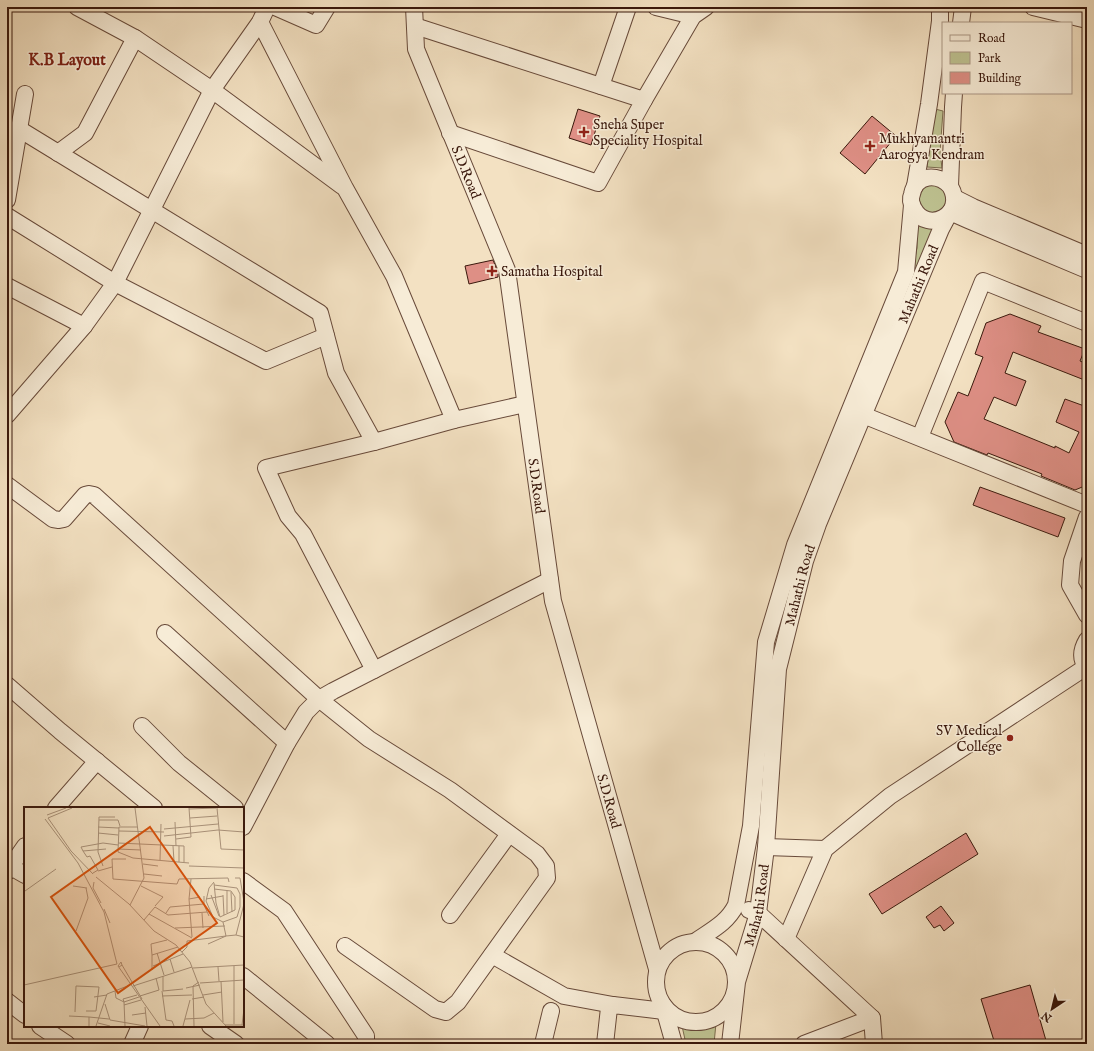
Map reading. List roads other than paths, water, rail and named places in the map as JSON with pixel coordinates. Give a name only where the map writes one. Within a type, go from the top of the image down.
[{"type":"street","points":[[78,7],[135,38],[212,90],[345,188]]},
{"type":"street","points":[[7,415],[84,326],[115,283],[212,90],[260,22],[267,7]]},
{"type":"street","points":[[276,7],[316,25],[328,7]]},
{"type":"street","name":"S.D.Road","points":[[414,7],[416,49],[507,270],[553,601],[657,969]]},
{"type":"street","points":[[601,86],[628,7]]},
{"type":"street","points":[[656,7],[693,16]]},
{"type":"street","points":[[450,133],[598,183],[693,16],[706,7]]},
{"type":"street","name":"Mahathi Road","points":[[696,941],[724,922],[732,914],[736,905],[750,826],[766,642],[906,272],[912,205],[911,198],[915,186],[929,104],[940,21],[940,7]]},
{"type":"street","points":[[961,22],[963,7]]},
{"type":"street","points":[[1033,7],[1087,20]]},
{"type":"street","points":[[260,22],[345,188],[394,276],[454,420]]},
{"type":"street","points":[[415,26],[644,100]]},
{"type":"street","points":[[58,153],[85,133],[135,38]]},
{"type":"street","points":[[7,200],[25,94]]},
{"type":"street","points":[[929,104],[953,100]]},
{"type":"street","name":"Mahathi Road","points":[[737,982],[758,913],[766,847],[778,669],[805,561],[802,547],[863,415],[941,229],[952,198],[953,100]]},
{"type":"street","points":[[19,129],[320,313],[336,373],[374,442]]},
{"type":"street","points":[[915,186],[926,178],[940,178],[946,181],[952,198],[968,220],[1087,270]]},
{"type":"street","points":[[912,205],[916,212],[922,217],[929,220],[937,220],[944,217],[952,198]]},
{"type":"street","points":[[952,198],[1087,255]]},
{"type":"street","points":[[7,216],[115,283],[266,361],[326,336]]},
{"type":"street","points":[[920,437],[983,280],[1087,322]]},
{"type":"street","points":[[7,286],[84,326]]},
{"type":"street","points":[[374,670],[302,534],[288,516],[266,468],[374,442],[454,420],[525,404]]},
{"type":"street","points":[[863,415],[1087,505]]},
{"type":"street","points":[[7,485],[53,518],[59,520],[64,519],[85,495],[94,495],[319,699],[369,739],[450,790],[537,854],[546,866],[547,878],[458,1002],[446,1012],[435,1008],[345,946]]},
{"type":"street","points":[[1087,517],[1072,561],[1070,585],[1087,615]]},
{"type":"street","points":[[245,820],[287,743],[306,712],[319,699],[333,690],[550,580]]},
{"type":"street","points":[[165,633],[287,743]]},
{"type":"street","points":[[786,939],[825,849],[890,796],[1086,668],[1082,654],[1083,647],[1087,640]]},
{"type":"street","points":[[7,685],[60,731],[153,807]]},
{"type":"street","points":[[142,726],[179,763],[234,807]]},
{"type":"street","points":[[57,807],[98,761]]},
{"type":"street","points":[[450,915],[509,834]]},
{"type":"street","points":[[24,847],[8,867],[24,875]]},
{"type":"street","points":[[766,847],[825,849]]},
{"type":"street","points":[[244,882],[284,912],[366,1036],[366,1044]]},
{"type":"street","points":[[736,905],[758,913],[872,1018],[874,1044]]},
{"type":"street","points":[[674,1044],[657,994],[655,981],[657,969],[663,957],[672,948],[684,943],[696,941],[709,943],[720,950],[729,959],[734,970],[737,982],[730,1044]]},
{"type":"street","points":[[492,955],[564,996],[613,1004],[663,1008],[683,1020],[695,1022],[708,1020],[719,1015],[728,1006],[734,995],[737,982]]},
{"type":"street","points":[[244,977],[327,1044]]},
{"type":"street","points":[[7,1001],[24,1014]]},
{"type":"street","points":[[605,1044],[609,1008],[613,1004]]},
{"type":"street","points":[[543,1044],[551,1011]]},
{"type":"street","points":[[804,1044],[872,1018]]},
{"type":"street","points":[[42,1027],[67,1044]]},
{"type":"street","points":[[132,1044],[140,1027]]},
{"type":"street","points":[[211,1027],[236,1044]]},
{"type":"place","name":"Sneha Super Speciality Hospital","points":[[584,132]]},
{"type":"place","name":"Mukhyamantri Aarogya Kendram","points":[[870,146]]},
{"type":"place","name":"Samatha Hospital","points":[[492,271]]},
{"type":"place","name":"SV Medical College","points":[[1010,738]]},
{"type":"district","name":"K.B Layout","points":[[67,59]]}]
